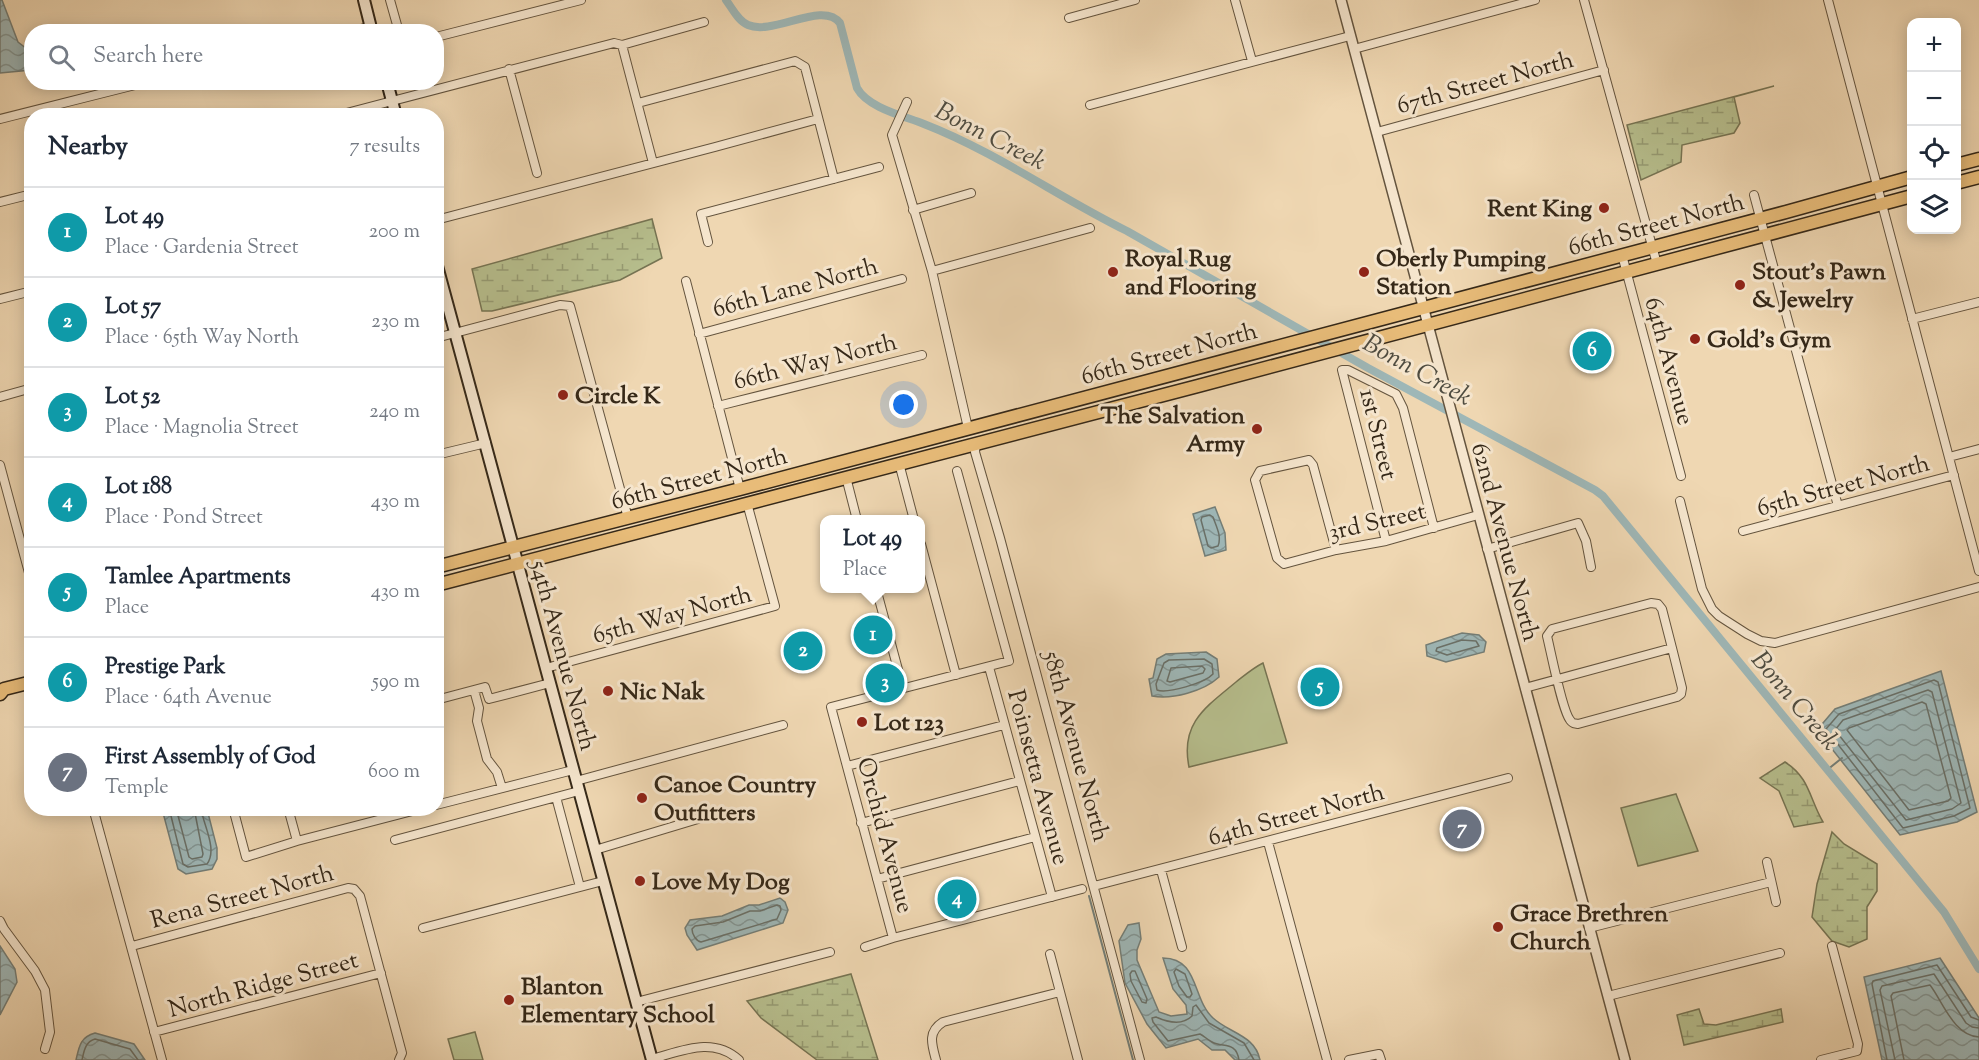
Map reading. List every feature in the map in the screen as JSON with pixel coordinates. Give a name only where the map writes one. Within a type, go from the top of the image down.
[{"type":"main road","points":[[364,0],[371,24]]},
{"type":"main road","points":[[389,90],[394,108]]},
{"type":"main road","points":[[1961,164],[1979,159]]},
{"type":"main road","points":[[1961,182],[1979,177]]},
{"type":"main road","name":"66th Street North","points":[[444,565],[1297,342],[1907,178]]},
{"type":"main road","name":"66th Street North","points":[[444,583],[1907,197]]},
{"type":"main road","name":"54th Avenue North","points":[[444,289],[652,1060]]},
{"type":"main road","points":[[976,443],[990,430],[1066,410],[1075,400]]},
{"type":"main road","points":[[895,465],[898,456],[958,438],[968,428]]},
{"type":"main road","points":[[747,503],[758,492],[817,472],[826,466]]},
{"type":"main road","points":[[664,525],[678,513],[717,503],[734,496],[740,489]]},
{"type":"main road","points":[[0,682],[24,676]]},
{"type":"main road","points":[[0,693],[4,689],[24,684]]},
{"type":"main road","points":[[0,699],[24,692]]},
{"type":"street","points":[[390,0],[397,24]]},
{"type":"street","points":[[444,35],[580,0]]},
{"type":"street","points":[[1069,18],[1135,0]]},
{"type":"street","points":[[1235,0],[1252,61]]},
{"type":"street","name":"62nd Avenue North","points":[[1341,0],[1625,1060]]},
{"type":"street","points":[[1354,49],[1535,0]]},
{"type":"street","points":[[1584,0],[1657,264]]},
{"type":"street","points":[[1828,0],[1979,570]]},
{"type":"street","points":[[444,87],[614,43],[622,45],[704,22]]},
{"type":"street","points":[[1090,105],[1350,36]]},
{"type":"street","points":[[622,45],[653,163]]},
{"type":"street","points":[[638,103],[795,62],[805,67],[834,178]]},
{"type":"street","points":[[509,69],[537,173]]},
{"type":"street","name":"67th Street North","points":[[1377,132],[1604,70]]},
{"type":"street","points":[[44,108],[115,90]]},
{"type":"street","points":[[365,108],[432,90]]},
{"type":"street","points":[[905,105],[892,135],[932,271],[968,428]]},
{"type":"street","points":[[0,119],[24,113]]},
{"type":"street","points":[[444,218],[818,119]]},
{"type":"street","points":[[708,242],[701,214],[879,167]]},
{"type":"street","points":[[913,210],[971,194]]},
{"type":"street","points":[[1754,195],[1838,506]]},
{"type":"street","points":[[0,202],[24,196]]},
{"type":"street","points":[[932,271],[1090,228]]},
{"type":"street","name":"64th Avenue","points":[[1622,255],[1681,476]]},
{"type":"street","name":"66th Lane North","points":[[699,333],[902,279]]},
{"type":"street","points":[[686,281],[740,489]]},
{"type":"street","points":[[0,299],[24,293]]},
{"type":"street","points":[[1912,319],[1979,302]]},
{"type":"street","points":[[444,336],[560,305],[570,306],[628,518]]},
{"type":"street","name":"66th Way North","points":[[718,406],[922,355]]},
{"type":"street","name":"1st Street","points":[[1386,541],[1342,370],[1348,370],[1396,394],[1403,408],[1434,528]]},
{"type":"street","points":[[0,397],[24,390]]},
{"type":"street","points":[[444,453],[486,443]]},
{"type":"street","name":"58th Avenue North","points":[[976,443],[975,452],[1140,1060]]},
{"type":"street","name":"65th Street North","points":[[1949,457],[1979,449]]},
{"type":"street","name":"3rd Street","points":[[1336,550],[1313,465],[1309,460],[1260,471],[1256,480],[1277,558],[1284,564],[1336,550],[1386,541],[1478,515]]},
{"type":"street","points":[[0,465],[24,554]]},
{"type":"street","points":[[895,465],[913,515]]},
{"type":"street","points":[[877,593],[903,688],[1009,661],[957,471]]},
{"type":"street","name":"65th Street North","points":[[1743,531],[1954,475]]},
{"type":"street","points":[[846,477],[856,515]]},
{"type":"street","points":[[1680,501],[1702,589],[1712,609],[1726,621],[1761,640],[1775,642],[1979,587]]},
{"type":"street","name":"65th Way North","points":[[546,668],[775,606],[747,503]]},
{"type":"street","points":[[1487,549],[1578,523],[1586,541],[1591,567]]},
{"type":"street","points":[[925,559],[956,675]]},
{"type":"street","points":[[1651,603],[1658,604],[1662,609],[1672,648],[1683,688],[1681,694],[1578,724],[1572,723],[1568,717],[1547,636],[1552,629],[1651,603]]},
{"type":"street","points":[[1525,688],[1672,648]]},
{"type":"street","name":"Poinsetta Avenue","points":[[989,667],[1052,897]]},
{"type":"street","points":[[444,698],[484,687],[489,699],[550,683]]},
{"type":"street","name":"Orchid Avenue","points":[[893,938],[831,707],[903,688]]},
{"type":"street","points":[[474,690],[479,708],[477,721],[487,759],[497,772],[502,788]]},
{"type":"street","points":[[444,803],[502,788],[576,780],[783,725]]},
{"type":"street","points":[[847,766],[1004,725]]},
{"type":"street","name":"64th Street North","points":[[1094,886],[1509,778]]},
{"type":"street","points":[[394,840],[556,797],[576,780]]},
{"type":"street","points":[[861,823],[1019,781]]},
{"type":"street","points":[[556,797],[580,887]]},
{"type":"street","points":[[95,816],[162,1060]]},
{"type":"street","points":[[234,816],[246,857],[394,816]]},
{"type":"street","points":[[290,816],[297,842]]},
{"type":"street","points":[[595,850],[698,819]]},
{"type":"street","points":[[877,879],[1035,837]]},
{"type":"street","points":[[1268,842],[1327,1060]]},
{"type":"street","points":[[1767,862],[1776,902]]},
{"type":"street","points":[[1161,870],[1182,947]]},
{"type":"street","points":[[423,928],[603,881]]},
{"type":"street","points":[[1589,928],[1771,882]]},
{"type":"street","name":"Rena Street North","points":[[132,946],[348,888],[354,889],[360,896],[381,973]]},
{"type":"street","points":[[864,947],[1082,889]]},
{"type":"street","points":[[0,921],[35,971],[45,990],[50,1032],[45,1049]]},
{"type":"street","points":[[1821,1060],[1857,1051],[1858,1044],[1832,946]]},
{"type":"street","points":[[636,1002],[830,952]]},
{"type":"street","points":[[1608,996],[1780,953]]},
{"type":"street","points":[[1050,954],[1078,1060]]},
{"type":"street","points":[[381,973],[402,1053],[399,1060]]},
{"type":"street","name":"North Ridge Street","points":[[154,1032],[381,973]]},
{"type":"street","points":[[936,1060],[931,1040],[936,1026],[943,1022],[1060,993]]},
{"type":"street","points":[[652,1060],[697,1046],[722,1049],[739,1060]]},
{"type":"street","points":[[1349,1060],[1380,1057]]},
{"type":"green space","points":[[1774,86],[1734,97],[1740,123],[1734,133],[1682,145],[1681,162],[1641,180],[1627,125]]},
{"type":"green space","points":[[652,219],[662,258],[620,280],[492,311],[482,311],[472,269]]},
{"type":"green space","points":[[1263,663],[1287,743],[1189,767],[1188,739],[1198,717],[1225,691]]},
{"type":"green space","points":[[1785,762],[1800,775],[1823,822],[1794,827],[1779,791],[1760,778]]},
{"type":"green space","points":[[1676,794],[1698,851],[1638,866],[1621,808]]},
{"type":"green space","points":[[1832,832],[1844,844],[1877,864],[1877,891],[1867,907],[1867,939],[1849,947],[1832,941],[1812,917],[1817,884]]},
{"type":"green space","points":[[851,974],[878,1060],[817,1060],[761,1018],[747,1001]]},
{"type":"green space","points":[[1699,1009],[1704,1024],[1716,1025],[1781,1009],[1783,1022],[1684,1045],[1677,1015]]},
{"type":"green space","points":[[475,1032],[483,1060],[454,1060],[448,1039]]},
{"type":"water","points":[[0,0],[2,0],[18,42],[24,47],[24,71],[0,73]]},
{"type":"water","points":[[1215,507],[1225,533],[1226,550],[1205,556],[1193,514]]},
{"type":"water","points":[[1462,633],[1479,635],[1486,642],[1484,652],[1446,662],[1427,656],[1426,645]]},
{"type":"water","points":[[1206,652],[1217,659],[1219,677],[1213,682],[1187,693],[1169,697],[1152,696],[1149,679],[1153,678],[1157,659],[1166,654]]},
{"type":"water","points":[[1941,671],[1977,812],[1957,822],[1900,835],[1817,730],[1835,709]]},
{"type":"water","points":[[164,816],[209,816],[217,848],[217,859],[212,869],[186,874],[178,869]]},
{"type":"water","points":[[780,898],[785,902],[788,910],[783,923],[697,950],[687,935],[685,928],[690,920],[722,916],[749,905],[759,905]]},
{"type":"water","points":[[1139,923],[1141,939],[1137,950],[1137,960],[1159,1012],[1171,1016],[1187,1014],[1186,1005],[1173,989],[1163,958],[1175,960],[1189,972],[1206,1010],[1219,1023],[1241,1035],[1253,1045],[1260,1060],[1235,1060],[1225,1050],[1212,1050],[1198,1039],[1166,1048],[1147,1024],[1125,983],[1119,941],[1128,925]]},
{"type":"water","points":[[0,946],[15,969],[17,982],[0,1015]]},
{"type":"water","points":[[1940,958],[1979,1018],[1979,1060],[1882,1060],[1864,977]]},
{"type":"water","points":[[95,1033],[134,1044],[145,1060],[76,1060],[83,1040]]},
{"type":"waterway","name":"Bonn Creek","points":[[726,0],[741,21],[758,27],[810,16],[832,17],[840,23],[857,88],[869,101],[951,135],[1002,161],[1368,368],[1603,496],[1944,912],[1979,969]]},
{"type":"waterway","points":[[1827,770],[1842,758]]},
{"type":"waterway","points":[[1089,896],[1133,1060]]},
{"type":"place","name":"Rent King","points":[[1604,208]]},
{"type":"place","name":"Royal Rug and Flooring","points":[[1113,272]]},
{"type":"place","name":"Oberly Pumping Station","points":[[1364,272]]},
{"type":"place","name":"Stout's Pawn & Jewelry","points":[[1740,285]]},
{"type":"place","name":"Gold's Gym","points":[[1695,339]]},
{"type":"place","name":"Prestige Park","points":[[1592,351]]},
{"type":"place","name":"Circle K","points":[[563,395]]},
{"type":"place","name":"The Salvation Army","points":[[1257,429]]},
{"type":"place","name":"Lot 49","points":[[873,635]]},
{"type":"place","name":"Lot 57","points":[[803,651]]},
{"type":"place","name":"Lot 52","points":[[885,683]]},
{"type":"place","name":"Tamlee Apartments","points":[[1320,687]]},
{"type":"place","name":"Nic Nak","points":[[608,691]]},
{"type":"place","name":"Lot 123","points":[[862,722]]},
{"type":"place","name":"Canoe Country Outfitters","points":[[642,798]]},
{"type":"place","name":"First Assembly of God","points":[[1462,829]]},
{"type":"place","name":"Love My Dog","points":[[640,881]]},
{"type":"place","name":"Lot 188","points":[[957,899]]},
{"type":"place","name":"Grace Brethren Church","points":[[1498,927]]},
{"type":"place","name":"Blanton Elementary School","points":[[509,1000]]}]
